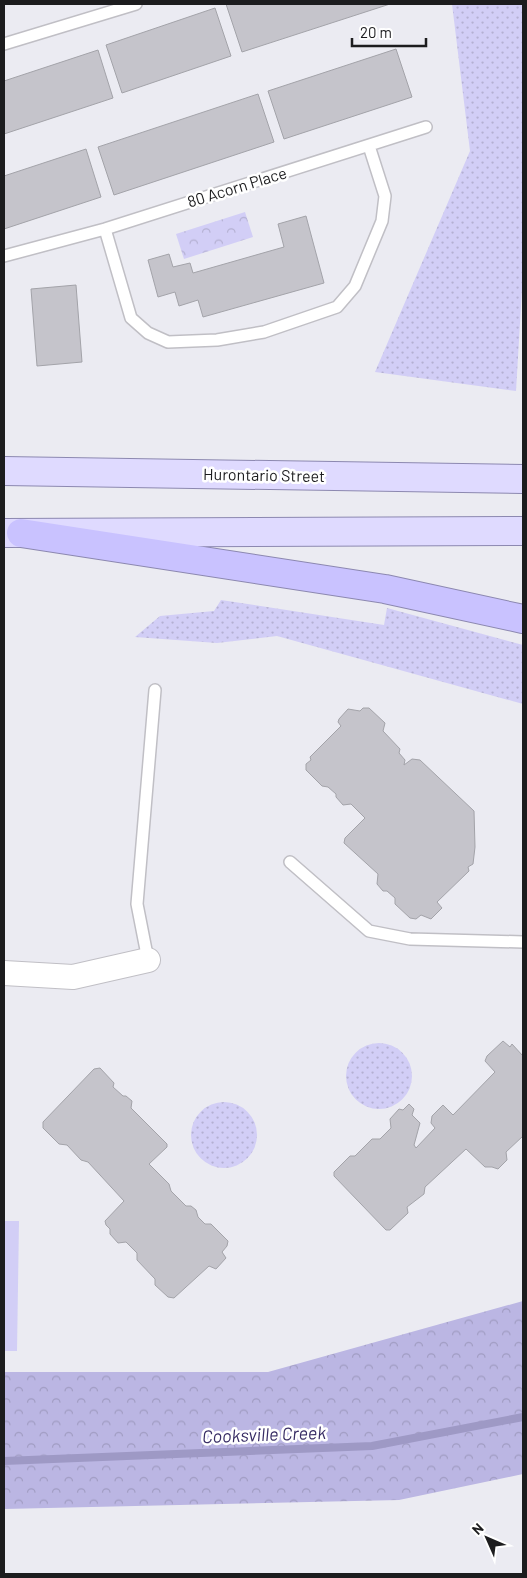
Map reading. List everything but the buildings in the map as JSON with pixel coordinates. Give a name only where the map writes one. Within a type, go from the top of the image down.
[{"type":"highway","points":[[12,533],[385,589],[523,619]]},
{"type":"main road","name":"Hurontario Street","points":[[4,471],[523,479]]},
{"type":"main road","points":[[12,533],[523,531]]},
{"type":"street","points":[[4,973],[73,977],[148,960]]},
{"type":"lane","points":[[4,44],[134,4]]},
{"type":"lane","name":"80 Acorn Place","points":[[4,256],[105,229],[426,127]]},
{"type":"lane","points":[[105,229],[131,318],[148,333],[168,342],[217,340],[264,332],[337,307],[355,286],[382,221],[385,196],[369,146]]},
{"type":"lane","points":[[148,960],[137,904],[155,690]]},
{"type":"lane","points":[[290,862],[369,932],[410,939],[523,942]]},
{"type":"green space","points":[[452,4],[523,4],[523,272],[516,391],[375,372],[470,151]]},
{"type":"green space","points":[[245,212],[253,237],[184,259],[176,234]]},
{"type":"green space","points":[[221,600],[384,625],[387,608],[523,645],[523,704],[277,636],[217,643],[135,637],[160,616],[214,611]]},
{"type":"green space","points":[[379,1043],[392,1046],[402,1053],[409,1063],[412,1076],[409,1089],[402,1099],[392,1106],[379,1109],[366,1106],[356,1099],[349,1089],[346,1076],[349,1063],[356,1053],[366,1046]]},
{"type":"green space","points":[[224,1102],[237,1105],[247,1112],[254,1122],[257,1135],[254,1148],[247,1158],[237,1165],[224,1168],[211,1165],[201,1158],[194,1148],[191,1135],[194,1122],[201,1112],[211,1105]]},
{"type":"green space","points":[[4,1221],[19,1221],[17,1351],[4,1351]]},
{"type":"green space","points":[[523,1301],[523,1474],[399,1500],[4,1509],[4,1372],[268,1372]]},
{"type":"waterway","name":"Cooksville Creek","points":[[4,1461],[372,1446],[523,1417]]}]
